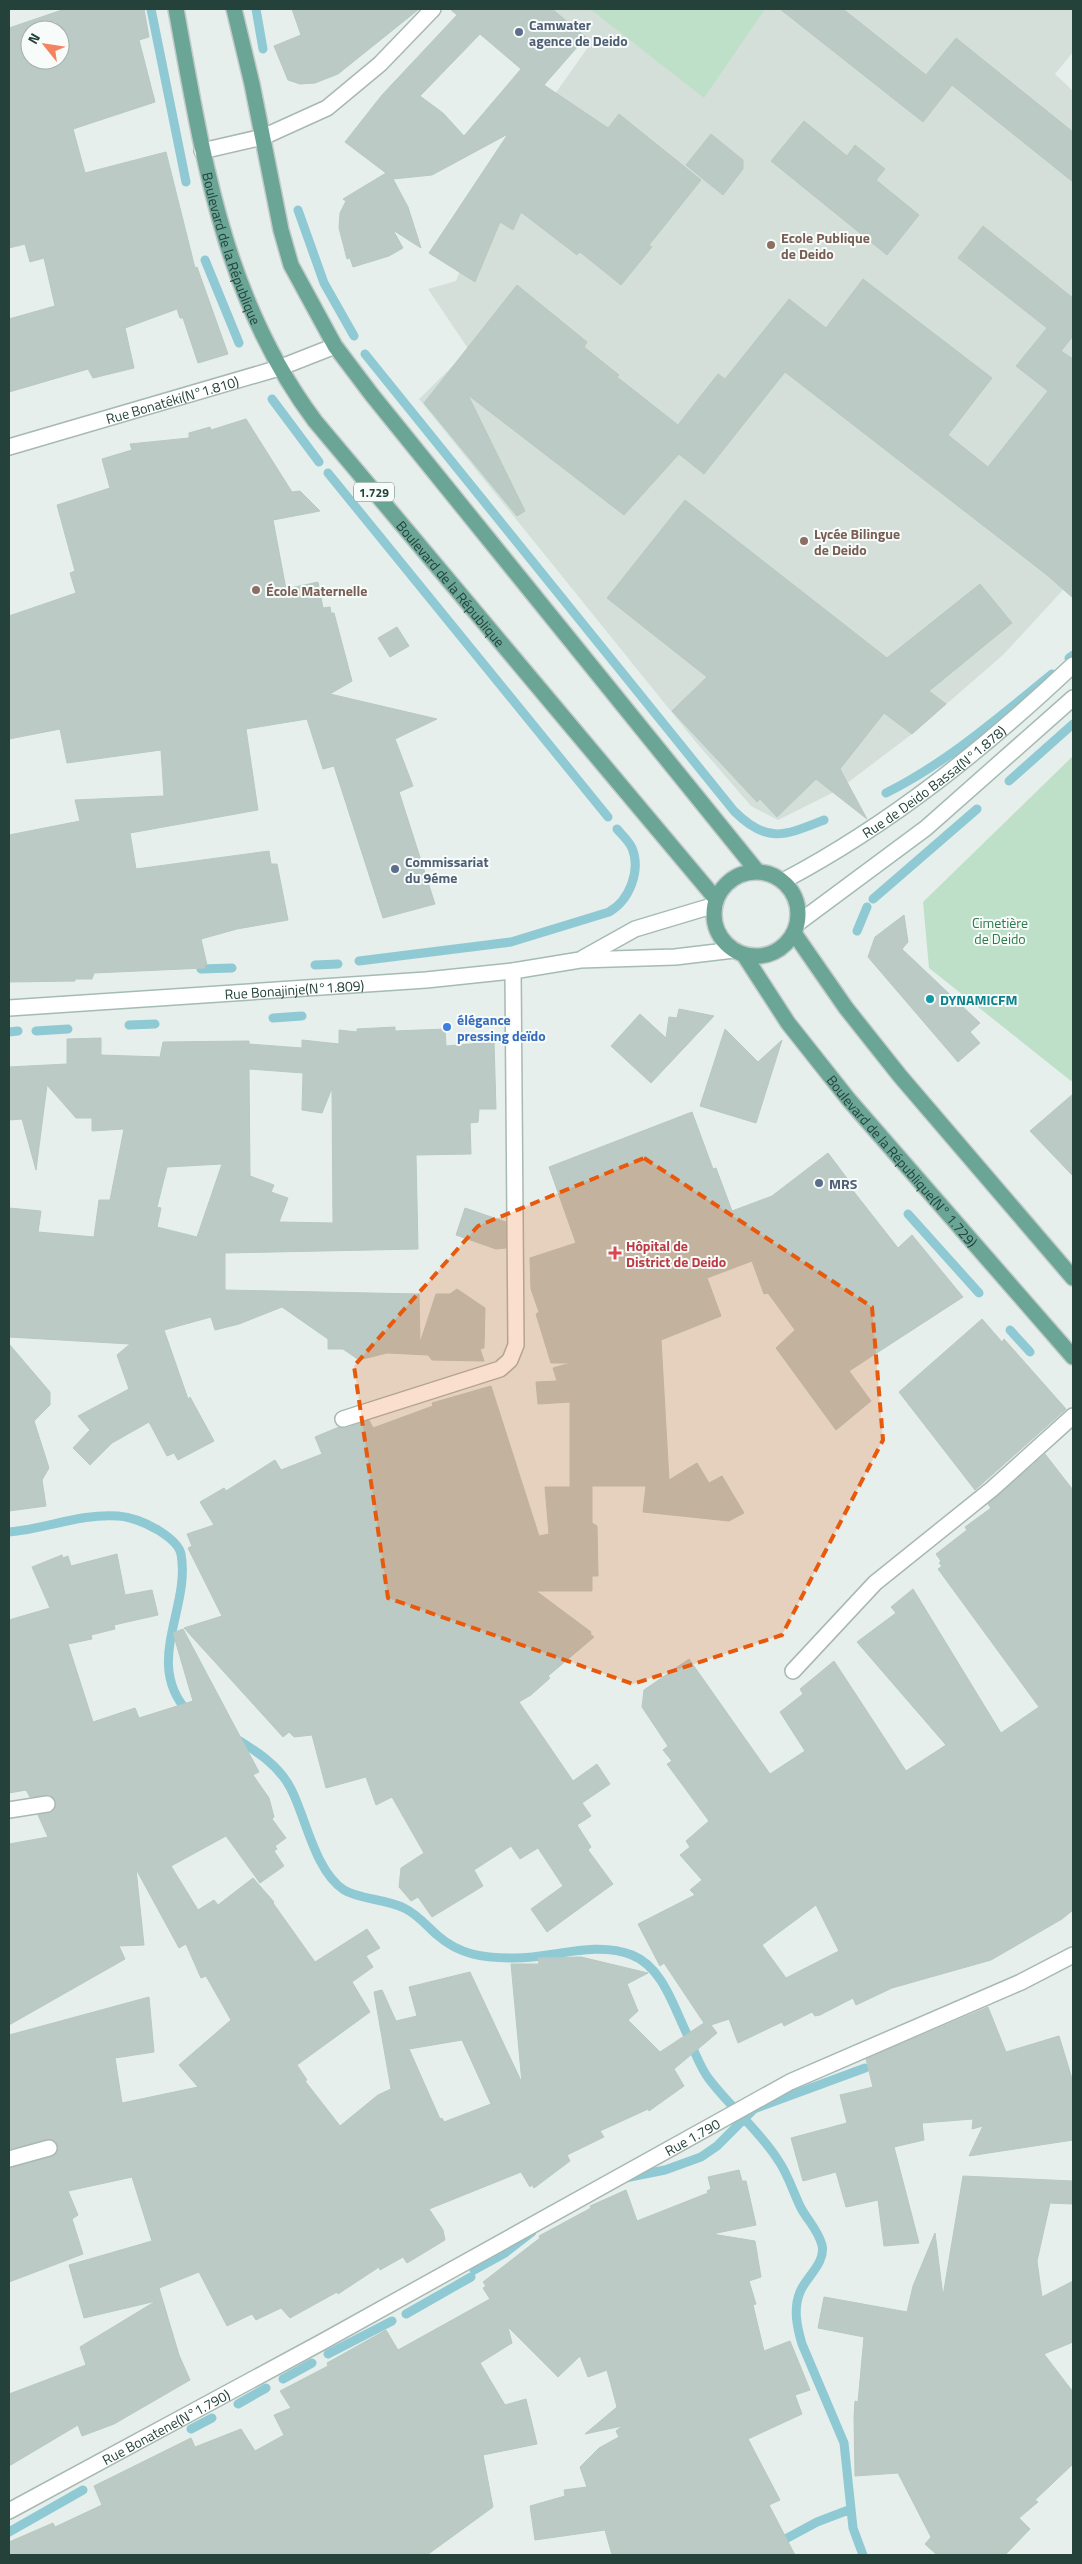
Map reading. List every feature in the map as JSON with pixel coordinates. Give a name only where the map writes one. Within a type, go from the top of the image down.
[{"type":"main road","name":"Boulevard de la République","points":[[176,9],[202,151],[232,262],[248,304],[279,368],[315,421],[716,902]]},
{"type":"main road","points":[[234,9],[264,138],[281,230],[291,265],[307,298],[335,346],[757,871]]},
{"type":"main road","points":[[796,928],[778,950],[756,956],[739,952],[726,943],[715,925],[716,902],[728,882],[746,872],[757,871],[774,875],[791,889],[796,900],[796,928],[846,1008],[900,1076],[1073,1278]]},
{"type":"main road","name":"Boulevard de la République(N° 1.729)","points":[[739,952],[788,1023],[850,1100],[1073,1357]]},
{"type":"street","points":[[202,151],[264,138],[327,108],[380,64],[433,9]]},
{"type":"street","name":"Rue Bonatéki(N°1.810)","points":[[9,447],[279,368],[335,346]]},
{"type":"street","name":"Rue de Deido Bassa(N°1.878)","points":[[783,881],[864,835],[908,804],[968,758],[1073,665]]},
{"type":"street","name":"Rue de Deido Bassa(N°1.878)","points":[[796,928],[926,828],[1073,698]]},
{"type":"street","name":"Rue Bonajinje(N°1.809)","points":[[580,960],[635,929],[716,902]]},
{"type":"street","name":"Rue Bonajinje(N°1.809)","points":[[9,1008],[426,980],[513,971],[580,960],[675,957],[739,952]]},
{"type":"street","points":[[343,1419],[500,1369],[510,1360],[516,1345],[513,971]]},
{"type":"street","points":[[794,1671],[875,1583],[992,1489],[1073,1416]]},
{"type":"street","points":[[9,1810],[47,1804]]},
{"type":"street","name":"Rue 1.790","points":[[322,2342],[790,2082],[1021,1982],[1073,1955]]},
{"type":"street","points":[[9,2159],[49,2148]]},
{"type":"street","name":"Rue Bonatene(N°1.790)","points":[[9,2511],[322,2342]]},
{"type":"highlighted area","points":[[644,1158],[872,1307],[883,1440],[782,1635],[633,1684],[388,1598],[354,1366],[478,1226]]},
{"type":"shaded area","points":[[551,9],[1073,9],[1073,52],[1055,74],[1073,91],[1073,579],[1004,654],[912,734],[838,790],[778,820],[751,806],[695,741],[419,399],[469,350],[428,289],[456,281],[482,210],[514,152],[591,43]]},
{"type":"green space","points":[[590,9],[765,9],[704,98]]},
{"type":"green space","name":"Cimetière de Deido","points":[[1073,756],[1073,1080],[1071,1081],[929,968],[923,902]]},
{"type":"building","points":[[65,9],[144,9],[149,37],[139,40],[155,102],[73,129],[85,173],[166,152],[195,268],[197,267],[228,354],[198,363],[183,318],[180,318],[177,309],[125,328],[134,368],[93,378],[88,369],[9,392],[9,319],[55,306],[44,258],[30,262],[25,244],[9,248],[9,28],[20,24],[20,70],[70,70],[70,20],[33,20]]},
{"type":"building","points":[[292,9],[419,9],[338,74],[315,83],[300,84],[288,80],[274,46],[301,35]]},
{"type":"building","points":[[450,9],[552,9],[586,37],[544,85],[608,128],[619,114],[701,180],[649,245],[652,247],[621,285],[580,252],[577,255],[521,212],[513,230],[500,222],[475,282],[429,253],[508,134],[432,175],[393,179],[408,207],[421,248],[393,230],[403,248],[389,256],[353,267],[350,258],[347,259],[339,228],[340,213],[346,201],[343,199],[386,173],[345,142],[382,95],[457,15]],"holes":[[[480,34],[521,69],[464,136],[443,113],[420,96]]]},
{"type":"building","points":[[780,9],[843,9],[926,75],[956,38],[1073,132],[1073,182],[952,85],[923,122]]},
{"type":"building","points":[[804,121],[847,156],[855,145],[885,169],[876,180],[919,215],[887,255],[771,161]]},
{"type":"building","points":[[711,134],[743,160],[743,169],[723,195],[686,165]]},
{"type":"building","points":[[983,226],[1073,298],[1073,336],[1061,351],[1073,359],[1073,598],[1047,575],[785,372],[704,474],[679,454],[624,515],[468,395],[525,511],[517,516],[424,403],[517,285],[587,342],[584,347],[619,375],[617,377],[678,425],[718,374],[725,379],[789,299],[826,328],[863,279],[992,378],[948,435],[988,467],[1048,391],[1016,366],[1047,328],[958,258]]},
{"type":"building","points":[[246,419],[292,492],[300,491],[320,511],[273,520],[286,589],[318,582],[323,608],[330,607],[331,613],[334,613],[352,681],[330,694],[437,719],[395,739],[413,786],[399,792],[435,904],[383,918],[334,766],[323,769],[307,719],[246,729],[258,810],[130,833],[136,869],[269,851],[271,864],[277,864],[288,920],[237,929],[201,939],[207,965],[204,965],[205,968],[94,973],[92,979],[75,979],[75,981],[9,982],[9,835],[80,821],[75,800],[164,796],[161,750],[67,763],[60,729],[9,739],[9,616],[76,593],[70,573],[75,571],[57,505],[110,488],[102,459],[132,450],[130,444],[189,438],[189,433],[210,427],[211,430]]},
{"type":"building","points":[[685,500],[887,658],[980,584],[1012,623],[929,691],[946,704],[912,734],[884,713],[840,769],[867,819],[816,779],[777,817],[760,799],[757,802],[672,711],[707,677],[607,598]]},
{"type":"building","points":[[397,627],[409,646],[390,657],[378,638]]},
{"type":"building","name":"DYNAMICFM","points":[[904,915],[908,942],[902,949],[980,1023],[970,1032],[980,1043],[958,1062],[868,957],[875,937]]},
{"type":"building","points":[[679,1009],[714,1016],[651,1083],[611,1046],[640,1014],[666,1038],[669,1017],[677,1018]]},
{"type":"building","points":[[395,1027],[395,1031],[445,1029],[446,1046],[494,1042],[496,1109],[479,1109],[478,1122],[470,1123],[471,1154],[416,1155],[418,1249],[225,1253],[225,1290],[419,1294],[420,1343],[436,1294],[450,1294],[457,1289],[485,1308],[484,1348],[480,1349],[484,1361],[432,1360],[428,1355],[387,1353],[359,1360],[343,1349],[328,1349],[328,1339],[282,1307],[239,1324],[215,1330],[211,1317],[164,1330],[188,1399],[190,1397],[214,1441],[178,1460],[174,1453],[167,1456],[149,1422],[112,1443],[90,1465],[73,1448],[90,1430],[78,1416],[129,1389],[117,1355],[130,1344],[9,1337],[9,1208],[41,1211],[38,1232],[94,1237],[99,1200],[110,1200],[124,1129],[92,1131],[92,1118],[76,1118],[47,1085],[36,1170],[22,1119],[9,1120],[9,1067],[67,1064],[67,1039],[101,1038],[101,1055],[160,1057],[163,1042],[249,1041],[249,1044],[302,1048],[302,1040],[339,1044],[339,1030],[357,1032],[357,1029]],"holes":[[[249,1069],[303,1073],[302,1110],[322,1113],[332,1088],[333,1223],[279,1222],[288,1198],[271,1192],[274,1185],[250,1176]],[[222,1164],[197,1237],[157,1227],[161,1208],[157,1207],[167,1167]]]},
{"type":"building","points":[[725,1029],[758,1062],[782,1040],[756,1123],[700,1106]]},
{"type":"building","points":[[1073,1094],[1073,1176],[1030,1131]]},
{"type":"building","points":[[692,1112],[713,1169],[716,1168],[732,1211],[772,1196],[828,1153],[849,1181],[847,1183],[898,1248],[912,1235],[963,1297],[849,1371],[871,1401],[836,1430],[776,1348],[795,1330],[768,1293],[764,1294],[752,1261],[707,1278],[721,1316],[661,1340],[669,1480],[697,1463],[709,1483],[722,1476],[744,1513],[729,1521],[643,1512],[646,1486],[592,1486],[592,1523],[597,1526],[598,1576],[592,1576],[592,1591],[536,1591],[591,1632],[590,1634],[594,1637],[548,1676],[550,1678],[531,1695],[519,1702],[573,1781],[597,1764],[610,1784],[582,1803],[591,1816],[577,1825],[591,1847],[588,1850],[613,1884],[547,1932],[531,1909],[563,1886],[538,1848],[520,1859],[511,1846],[474,1870],[483,1886],[432,1917],[418,1897],[411,1901],[399,1887],[401,1868],[424,1853],[392,1797],[376,1805],[366,1777],[326,1788],[312,1735],[294,1737],[289,1732],[283,1737],[184,1628],[222,1616],[188,1548],[192,1546],[187,1534],[214,1525],[200,1502],[224,1488],[226,1491],[275,1460],[281,1470],[322,1454],[315,1437],[339,1427],[346,1428],[369,1420],[373,1428],[433,1406],[432,1403],[491,1386],[539,1536],[549,1534],[545,1487],[570,1487],[570,1402],[538,1404],[536,1382],[557,1381],[553,1368],[571,1363],[551,1363],[536,1314],[539,1312],[531,1289],[530,1258],[576,1243],[549,1167]]},
{"type":"building","points":[[465,1208],[506,1222],[506,1248],[496,1249],[456,1235]]},
{"type":"building","points":[[982,1319],[1002,1342],[1004,1339],[1066,1409],[975,1490],[899,1392]]},
{"type":"building","points":[[9,1344],[50,1392],[50,1405],[34,1421],[49,1468],[42,1480],[46,1506],[9,1511]]},
{"type":"building","points":[[1045,1454],[1073,1490],[1073,1910],[1062,1919],[991,1960],[892,1988],[856,2005],[853,1998],[820,2015],[815,2016],[812,2012],[784,2026],[782,2022],[738,2043],[729,2019],[711,2025],[717,2033],[674,2069],[684,2086],[649,2111],[648,2109],[600,2131],[604,2137],[567,2155],[570,2161],[534,2188],[532,2185],[530,2187],[521,2172],[429,2209],[443,2230],[445,2240],[407,2263],[403,2257],[380,2270],[379,2267],[338,2294],[337,2292],[290,2318],[281,2308],[256,2320],[252,2314],[227,2326],[199,2272],[159,2288],[179,2355],[190,2380],[114,2424],[82,2436],[78,2425],[9,2466],[9,2394],[86,2365],[80,2347],[156,2301],[84,2318],[69,2265],[152,2241],[132,2177],[68,2191],[78,2215],[72,2219],[83,2254],[9,2282],[9,2168],[51,2157],[58,2150],[56,2142],[51,2139],[9,2149],[9,2035],[149,1997],[154,2052],[115,2058],[122,2103],[198,2087],[179,2065],[231,2020],[206,1976],[201,1978],[186,1944],[179,1948],[136,1869],[144,1945],[119,1946],[125,1959],[9,2025],[9,1844],[48,1837],[38,1815],[52,1812],[56,1803],[50,1795],[30,1797],[26,1790],[9,1793],[9,1620],[50,1608],[32,1567],[62,1555],[63,1558],[68,1556],[71,1566],[117,1554],[125,1595],[152,1590],[158,1615],[114,1625],[115,1629],[91,1635],[92,1639],[68,1644],[93,1722],[135,1708],[139,1718],[193,1701],[173,1633],[183,1629],[259,1772],[253,1775],[269,1798],[274,1817],[272,1819],[286,1838],[275,1846],[277,1849],[274,1851],[284,1866],[260,1883],[226,1836],[171,1866],[198,1910],[214,1900],[218,1905],[253,1878],[274,1902],[315,1962],[367,1929],[380,1948],[366,1956],[373,1967],[352,1982],[370,2012],[297,2065],[307,2080],[305,2081],[340,2126],[378,2095],[391,2089],[374,1992],[382,1990],[396,2021],[417,2016],[409,1987],[470,1972],[522,2083],[511,1964],[539,1964],[538,1958],[581,1957],[648,1973],[627,1984],[638,2011],[628,2020],[660,2052],[704,2023],[664,1963],[660,1966],[638,1924],[695,1895],[690,1890],[702,1880],[680,1855],[690,1847],[686,1841],[709,1821],[667,1764],[672,1761],[663,1750],[668,1746],[642,1707],[644,1690],[689,1659],[770,1774],[805,1751],[780,1712],[803,1694],[800,1689],[834,1661],[906,1771],[946,1745],[857,1642],[896,1613],[891,1607],[913,1589],[1001,1733],[1039,1707],[938,1569],[942,1566],[936,1554],[967,1530],[965,1527],[991,1508],[988,1504]],"holes":[[[816,1905],[839,1951],[786,1978],[762,1945]],[[462,2040],[491,2104],[444,2122],[442,2118],[440,2119],[409,2049]]]},
{"type":"building","points":[[988,2007],[1006,2052],[1059,2036],[1073,2082],[1073,2140],[969,2156],[983,2126],[972,2129],[973,2119],[922,2123],[924,2140],[894,2147],[919,2243],[884,2246],[878,2200],[846,2207],[836,2172],[803,2181],[791,2138],[847,2123],[840,2095],[873,2087],[866,2059]]},
{"type":"building","points":[[739,2170],[742,2181],[746,2181],[756,2225],[712,2234],[755,2241],[761,2277],[749,2281],[756,2304],[753,2305],[764,2351],[790,2341],[810,2390],[795,2395],[802,2414],[748,2439],[780,2500],[769,2505],[795,2555],[612,2555],[605,2530],[535,2540],[530,2506],[565,2496],[564,2490],[587,2487],[580,2467],[599,2448],[619,2437],[616,2431],[622,2426],[585,2434],[617,2407],[607,2370],[588,2377],[580,2356],[558,2377],[508,2327],[512,2343],[480,2363],[505,2405],[526,2399],[537,2444],[483,2455],[493,2507],[427,2555],[9,2555],[9,2542],[53,2523],[55,2527],[102,2505],[94,2486],[191,2438],[195,2447],[241,2429],[255,2451],[284,2435],[274,2415],[291,2408],[280,2391],[328,2366],[327,2363],[386,2330],[398,2350],[490,2299],[483,2288],[486,2286],[483,2282],[540,2238],[539,2236],[591,2208],[590,2206],[626,2190],[637,2221],[708,2193],[707,2191],[711,2189],[708,2177]]},
{"type":"building","points":[[963,2176],[1073,2181],[1073,2204],[1050,2203],[1037,2261],[1042,2297],[1073,2281],[1073,2342],[1044,2354],[1073,2392],[1073,2464],[1035,2500],[1038,2502],[1019,2518],[1030,2529],[1005,2555],[937,2555],[925,2544],[931,2537],[898,2473],[855,2476],[855,2401],[858,2402],[864,2337],[818,2328],[824,2297],[907,2312],[913,2286],[935,2233],[943,2296]]},
{"type":"waterway","points":[[151,9],[186,182]]},
{"type":"waterway","points":[[256,9],[263,49]]},
{"type":"waterway","points":[[298,210],[324,283],[354,336]]},
{"type":"waterway","points":[[205,260],[239,343]]},
{"type":"waterway","points":[[365,354],[734,811],[756,829],[766,833],[787,833],[824,820]]},
{"type":"waterway","points":[[272,399],[319,462]]},
{"type":"waterway","points":[[328,473],[608,817]]},
{"type":"waterway","points":[[1069,658],[1073,655]]},
{"type":"waterway","points":[[886,793],[909,781],[952,753],[1052,674]]},
{"type":"waterway","points":[[1009,781],[1073,724]]},
{"type":"waterway","points":[[873,899],[977,809]]},
{"type":"waterway","points":[[359,961],[511,942],[609,912],[623,900],[628,892],[632,884],[635,866],[632,848],[617,829]]},
{"type":"waterway","points":[[857,931],[867,907]]},
{"type":"waterway","points":[[315,965],[338,964]]},
{"type":"waterway","points":[[201,969],[232,968]]},
{"type":"waterway","points":[[273,1018],[302,1016]]},
{"type":"waterway","points":[[129,1025],[155,1024]]},
{"type":"waterway","points":[[36,1031],[68,1029]]},
{"type":"waterway","points":[[9,1032],[18,1031]]},
{"type":"waterway","points":[[908,1214],[979,1293]]},
{"type":"waterway","points":[[1010,1330],[1030,1352]]},
{"type":"waterway","points":[[9,1532],[77,1519],[118,1516],[134,1519],[149,1525],[165,1534],[175,1543],[181,1554],[182,1574],[180,1595],[171,1635],[169,1674],[175,1693],[188,1712]]},
{"type":"waterway","points":[[235,1738],[266,1759],[286,1780],[318,1857],[334,1881],[344,1890],[409,1910],[446,1942],[472,1954],[492,1957],[527,1958],[603,1949],[632,1955],[651,1968],[659,1978],[671,1999],[705,2074],[754,2129],[782,2165],[801,2208],[822,2245],[821,2258],[803,2286],[798,2298],[796,2311],[797,2325],[802,2344],[844,2443],[853,2528],[863,2555]]},
{"type":"waterway","points":[[625,2178],[665,2170],[701,2157],[717,2146],[754,2109],[865,2068]]},
{"type":"waterway","points":[[474,2270],[505,2253],[532,2232]]},
{"type":"waterway","points":[[406,2314],[471,2277]]},
{"type":"waterway","points":[[328,2354],[392,2321]]},
{"type":"waterway","points":[[283,2379],[312,2363]]},
{"type":"waterway","points":[[238,2404],[266,2388]]},
{"type":"waterway","points":[[191,2429],[212,2418]]},
{"type":"waterway","points":[[9,2532],[83,2490]]},
{"type":"waterway","points":[[759,2555],[817,2522],[851,2509]]},
{"type":"place","name":"Camwater agence de Deido","points":[[519,32]]},
{"type":"place","name":"Ecole Publique de Deido","points":[[771,245]]},
{"type":"place","name":"Lycée Bilingue de Deido","points":[[804,541]]},
{"type":"place","name":"École Maternelle","points":[[256,590]]},
{"type":"place","name":"Commissariat du 9éme","points":[[395,869]]},
{"type":"place","name":"DYNAMICFM","points":[[930,999]]},
{"type":"place","name":"élégance pressing deïdo","points":[[447,1027]]},
{"type":"place","name":"MRS","points":[[819,1183]]},
{"type":"place","name":"Hôpital de District de Deido","points":[[615,1253]]}]
